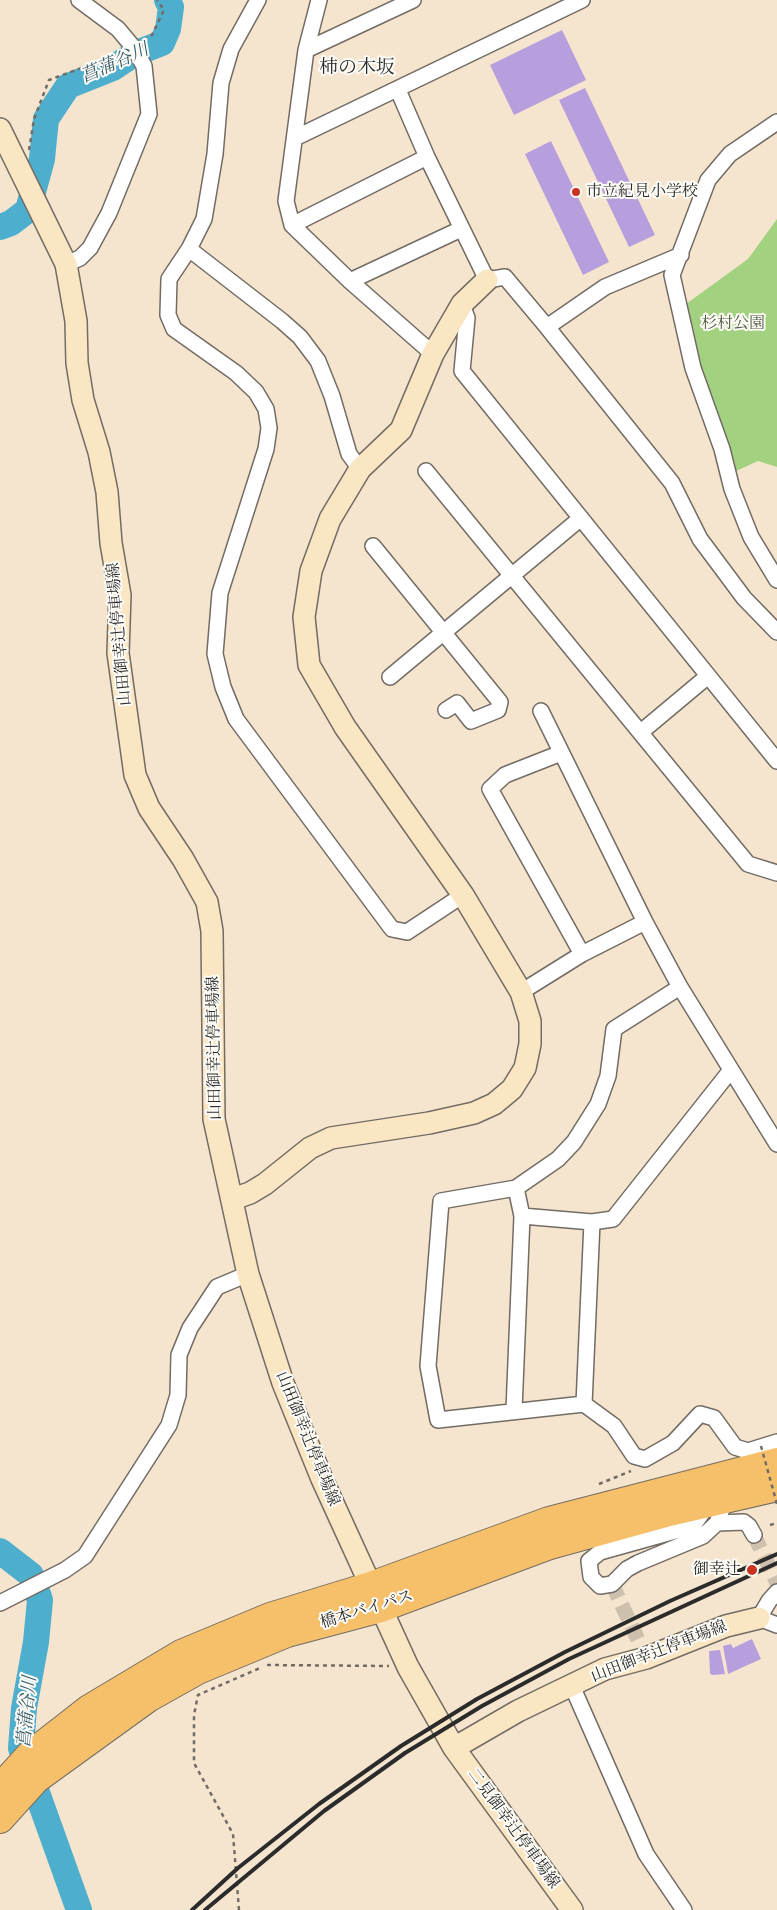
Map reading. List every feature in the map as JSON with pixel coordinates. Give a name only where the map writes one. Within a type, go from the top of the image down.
[{"type":"highway","name":"橋本バイパス","points":[[714,1502],[736,1472],[769,1454]]},
{"type":"highway","name":"橋本バイパス","points":[[0,1788],[30,1755],[92,1722],[148,1698],[198,1670],[376,1597],[549,1521],[714,1502],[777,1487]]},
{"type":"highway","name":"橋本バイパス","points":[[0,1819],[92,1722]]},
{"type":"main road","name":"山田御幸辻停車場線","points":[[0,129],[24,183],[46,221],[66,264],[76,321],[76,363],[83,400],[99,452],[107,492],[111,543],[120,596],[118,653],[135,775],[149,808],[183,859],[207,902],[212,932],[214,1119],[248,1274],[283,1383],[322,1479],[408,1667],[454,1748],[518,1711],[643,1651],[726,1626],[768,1621]]},
{"type":"main road","points":[[233,1199],[250,1193],[265,1184],[310,1148],[331,1138],[429,1123],[474,1113],[494,1104],[512,1089],[525,1068],[530,1044],[530,1021],[521,992],[463,895],[345,727],[309,665],[304,617],[311,571],[330,519],[360,469],[401,430],[433,354],[462,304],[487,280]]},
{"type":"main road","name":"二見御幸辻停車場線","points":[[454,1748],[572,1910]]},
{"type":"street","points":[[66,264],[80,258],[90,248],[109,213],[141,138],[149,114],[144,66],[134,48],[118,29],[80,0]]},
{"type":"street","points":[[258,0],[231,49],[221,84],[215,154],[204,219],[189,249],[169,279],[168,315],[174,329],[236,373],[256,392],[266,409],[269,428],[266,449],[220,593],[215,654],[223,687],[236,720],[392,929],[408,932],[463,895]]},
{"type":"street","points":[[319,0],[306,50],[286,201],[292,225],[350,281],[433,354]]},
{"type":"street","points":[[306,50],[413,0]]},
{"type":"street","points":[[295,138],[582,0]]},
{"type":"street","points":[[398,90],[427,157],[487,280],[505,277],[672,484],[700,539],[744,598],[777,632]]},
{"type":"street","points":[[777,122],[730,154],[708,180],[672,275],[693,368],[722,449],[732,488],[751,537],[777,580]]},
{"type":"street","points":[[292,225],[427,157]]},
{"type":"street","points":[[350,281],[461,229]]},
{"type":"street","points":[[189,249],[282,321],[309,349],[318,361],[332,396],[349,454],[360,469]]},
{"type":"street","points":[[546,327],[605,287],[681,255]]},
{"type":"street","points":[[462,304],[467,318],[462,371],[777,761]]},
{"type":"street","points":[[426,471],[748,864],[777,873]]},
{"type":"street","points":[[390,677],[581,518]]},
{"type":"street","points":[[373,546],[500,702],[498,710],[471,722],[457,703],[446,710]]},
{"type":"street","points":[[641,732],[708,676]]},
{"type":"street","points":[[541,711],[645,922],[680,987],[777,1144]]},
{"type":"street","points":[[561,753],[505,774],[490,789],[582,954]]},
{"type":"street","points":[[521,992],[582,954],[645,922]]},
{"type":"street","points":[[680,987],[614,1029],[608,1076],[598,1104],[574,1142],[558,1159],[516,1188],[441,1201],[428,1366],[438,1420],[514,1410],[584,1404],[614,1426],[634,1456],[646,1459],[673,1443],[700,1414],[714,1418],[735,1448],[769,1454],[777,1442]]},
{"type":"street","points":[[522,1216],[592,1222],[613,1219],[731,1070]]},
{"type":"street","points":[[514,1410],[522,1216],[516,1188]]},
{"type":"street","points":[[584,1404],[592,1222]]},
{"type":"street","points":[[0,1603],[65,1570],[85,1556],[169,1425],[178,1395],[180,1355],[190,1328],[217,1287],[248,1274]]},
{"type":"street","points":[[714,1502],[703,1536],[627,1569],[612,1584],[600,1586],[591,1577],[589,1561],[600,1552],[693,1526],[702,1513],[714,1502]]},
{"type":"street","points":[[714,1502],[750,1526],[754,1536]]},
{"type":"street","points":[[768,1621],[777,1592]]},
{"type":"street","points":[[572,1686],[646,1854],[684,1910]]},
{"type":"path","points":[[28,154],[34,119],[49,80],[134,48],[152,35],[164,10],[157,0]]},
{"type":"path","points":[[769,1454],[777,1504]]},
{"type":"path","points":[[599,1484],[628,1472],[646,1459]]},
{"type":"path","points":[[770,1525],[777,1523]]},
{"type":"path","points":[[239,1910],[233,1834],[194,1763],[194,1715],[198,1695],[270,1664],[408,1667]]},
{"type":"green space","name":"杉村公園","points":[[777,219],[777,467],[758,461],[734,472],[695,351],[686,304],[748,259]]},
{"type":"building","points":[[562,30],[586,80],[514,115],[490,65]]},
{"type":"building","points":[[585,88],[655,235],[629,247],[559,100]]},
{"type":"building","points":[[551,141],[609,262],[583,275],[525,154]]},
{"type":"building","points":[[752,1639],[761,1659],[728,1674],[723,1646],[731,1644],[733,1648]]},
{"type":"building","points":[[720,1650],[725,1674],[710,1674],[709,1651]]},
{"type":"waterway","name":"菖蒲谷川","points":[[0,227],[11,223],[28,210],[42,159],[46,119],[68,86],[113,68],[134,54],[162,43],[168,29],[171,7],[167,0]]},
{"type":"waterway","name":"菖蒲谷川","points":[[0,1551],[31,1575],[40,1600],[36,1642],[24,1708],[21,1748],[79,1910]]},
{"type":"tunnel","points":[[754,1535],[777,1583]]},
{"type":"tunnel","points":[[612,1584],[640,1644]]},
{"type":"railway","points":[[192,1910],[238,1868],[319,1804],[401,1746],[477,1699],[565,1652],[670,1601],[777,1554]]},
{"type":"railway","points":[[205,1910],[324,1811],[405,1753],[482,1706],[569,1659],[777,1563]]},
{"type":"place","name":"市立紀見小学校","points":[[576,192]]},
{"type":"place","name":"御幸辻","points":[[752,1570]]},
{"type":"district","name":"柿の木坂","points":[[357,68]]}]
